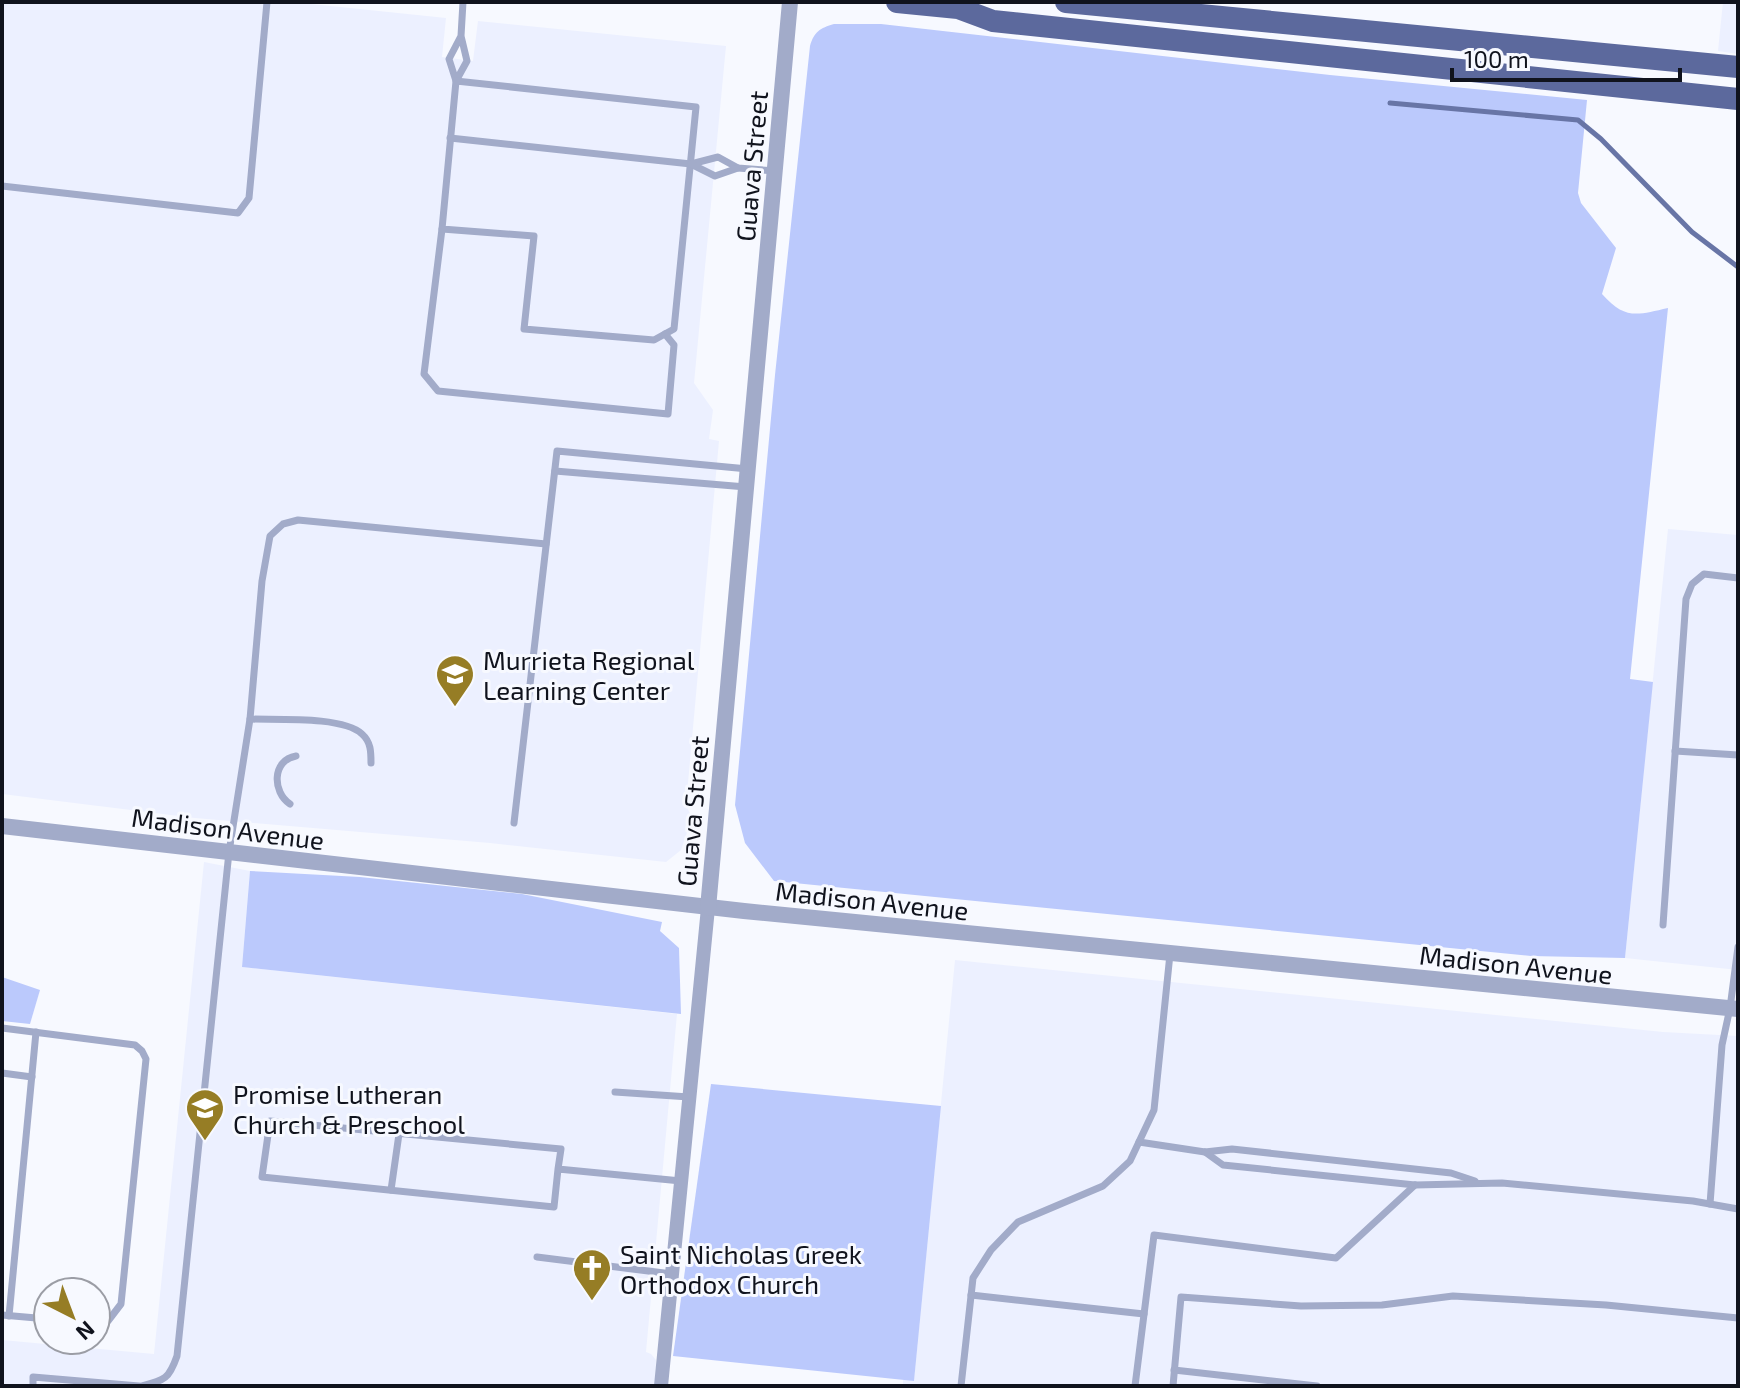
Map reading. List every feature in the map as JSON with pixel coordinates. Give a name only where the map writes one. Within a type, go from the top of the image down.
[{"type":"main road","points":[[897,2],[966,5],[993,21],[1738,99]]},
{"type":"main road","points":[[1066,2],[1738,67]]},
{"type":"street","name":"Guava Street","points":[[661,1386],[708,908],[790,2]]},
{"type":"street","name":"Madison Avenue","points":[[2,826],[708,908],[1734,1008]]},
{"type":"lane","points":[[2,186],[238,213],[249,198],[267,2]]},
{"type":"lane","points":[[463,2],[461,36],[467,61],[456,81],[424,374],[438,391],[668,414],[674,345],[665,334]]},
{"type":"lane","points":[[456,81],[449,59],[461,36]]},
{"type":"lane","points":[[442,229],[534,236],[524,329],[654,340],[674,329],[696,107],[456,81]]},
{"type":"lane","points":[[450,138],[691,164],[715,176],[738,168],[775,171]]},
{"type":"lane","points":[[691,164],[718,157],[738,168]]},
{"type":"lane","points":[[514,823],[557,451],[748,469]]},
{"type":"lane","points":[[555,471],[746,487]]},
{"type":"lane","points":[[33,1386],[33,1377],[140,1386],[159,1382],[170,1375],[177,1356],[229,852],[250,719],[262,581],[270,536],[283,524],[298,520],[546,544]]},
{"type":"lane","points":[[1663,925],[1686,599],[1692,584],[1704,574],[1738,578]]},
{"type":"lane","points":[[250,719],[339,723],[353,728],[364,736],[371,747],[371,763]]},
{"type":"lane","points":[[1675,751],[1738,755]]},
{"type":"lane","points":[[290,804],[281,798],[277,775],[281,763],[296,756]]},
{"type":"lane","points":[[1710,1204],[1722,1045],[1734,1008],[1738,947]]},
{"type":"lane","points":[[961,1386],[973,1278],[991,1250],[1018,1222],[1103,1186],[1130,1161],[1154,1110],[1170,954]]},
{"type":"lane","points":[[2,1028],[135,1045],[146,1059],[121,1304],[112,1316]]},
{"type":"lane","points":[[32,1317],[6,1315],[14,1268],[36,1032]]},
{"type":"lane","points":[[2,1073],[32,1077]]},
{"type":"lane","points":[[615,1092],[689,1097]]},
{"type":"lane","points":[[270,1121],[399,1134],[561,1149],[554,1207],[262,1177],[270,1121]]},
{"type":"lane","points":[[391,1190],[399,1134]]},
{"type":"lane","points":[[1139,1142],[1205,1152],[1232,1149],[1451,1173],[1477,1182]]},
{"type":"lane","points":[[1205,1152],[1223,1165],[1415,1185],[1477,1182],[1738,1209]]},
{"type":"lane","points":[[558,1169],[681,1181]]},
{"type":"lane","points":[[1135,1386],[1154,1235],[1336,1258],[1415,1185]]},
{"type":"lane","points":[[537,1257],[672,1274]]},
{"type":"lane","points":[[2,1266],[14,1268]]},
{"type":"lane","points":[[971,1295],[1144,1314]]},
{"type":"lane","points":[[1173,1386],[1181,1297],[1301,1306],[1382,1305],[1453,1296],[1606,1305],[1738,1318]]},
{"type":"lane","points":[[1174,1370],[1317,1386]]},
{"type":"shaded area","points":[[2,2],[292,2],[446,18],[442,57],[473,61],[478,21],[726,46],[694,383],[713,410],[709,439],[719,441],[686,805],[692,818],[681,850],[666,862],[490,843],[195,818],[2,794]]},
{"type":"shaded area","points":[[1723,2],[1738,2],[1738,54],[1718,51]]},
{"type":"shaded area","points":[[834,24],[881,24],[1330,75],[1587,100],[1578,193],[1581,203],[1616,248],[1602,294],[1625,312],[1668,308],[1630,679],[1653,682],[1625,958],[1531,956],[774,881],[745,843],[735,805],[775,375],[810,46],[818,31]]},
{"type":"shaded area","points":[[1668,529],[1738,535],[1738,970],[1625,958]]},
{"type":"shaded area","points":[[204,862],[250,871],[242,967],[677,1014],[646,1352],[656,1360],[655,1386],[2,1386],[2,1340],[32,1343],[32,1356],[112,1356],[112,1350],[154,1354]]},
{"type":"shaded area","points":[[250,871],[360,877],[522,894],[662,922],[660,931],[679,948],[681,1014],[242,967]]},
{"type":"shaded area","points":[[955,960],[1663,1032],[1738,1036],[1738,1386],[903,1386],[903,1379],[914,1380]]},
{"type":"shaded area","points":[[2,977],[40,990],[30,1024],[2,1021]]},
{"type":"shaded area","points":[[711,1084],[941,1106],[914,1381],[673,1356]]},
{"type":"waterway","points":[[1390,103],[1578,120],[1601,139],[1692,232],[1738,267]]},
{"type":"place","name":"Murrieta Regional Learning Center","points":[[455,708]]},
{"type":"place","name":"Promise Lutheran Church & Preschool","points":[[205,1142]]},
{"type":"place","name":"Saint Nicholas Greek Orthodox Church","points":[[592,1302]]}]
